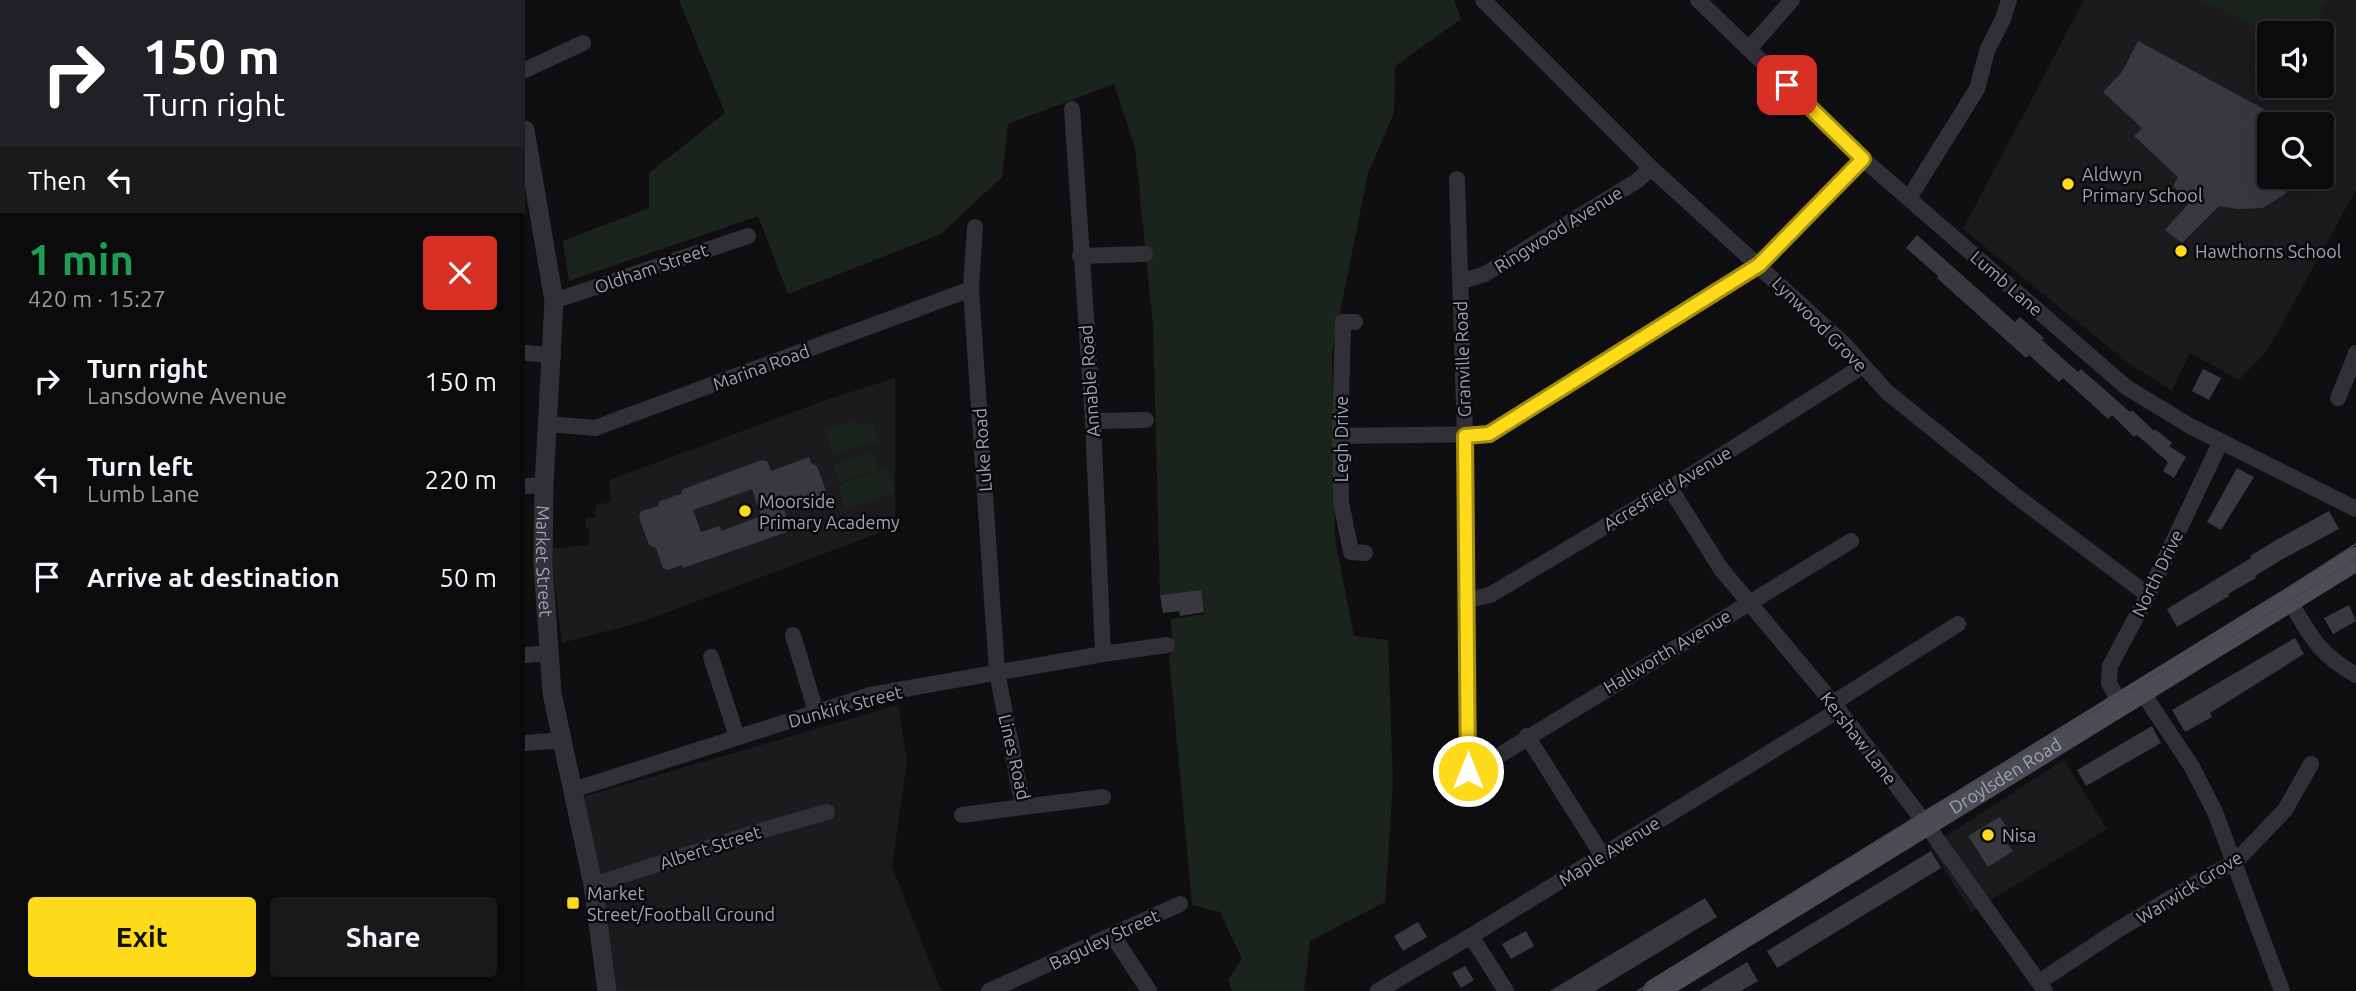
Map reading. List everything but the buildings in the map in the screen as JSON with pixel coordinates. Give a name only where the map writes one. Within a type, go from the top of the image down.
[{"type":"main road","name":"Droylsden Road","points":[[1655,991],[2356,559]]},
{"type":"street","name":"Lynwood Grove","points":[[1483,0],[1651,168],[1843,344],[1887,392],[2016,496],[2148,595]]},
{"type":"street","name":"Lumb Lane","points":[[1698,0],[1863,159],[2126,387],[2190,426],[2356,509]]},
{"type":"street","points":[[1749,48],[1792,0]]},
{"type":"street","points":[[1909,198],[1977,89],[1987,51],[2009,0]]},
{"type":"street","points":[[525,70],[583,43]]},
{"type":"street","name":"Annable Road","points":[[1072,109],[1093,421],[1103,654]]},
{"type":"street","name":"Market Street","points":[[525,130],[555,301],[549,424],[535,485],[552,692],[593,885],[607,991]]},
{"type":"street","points":[[1340,436],[1489,434],[1759,265],[1863,159]]},
{"type":"street","name":"Ringwood Avenue","points":[[1460,282],[1485,274],[1637,181],[1651,168]]},
{"type":"street","name":"Granville Road","points":[[1457,179],[1465,436],[1468,771],[1485,764]]},
{"type":"street","name":"Luke Road","points":[[975,227],[971,289],[997,672]]},
{"type":"street","name":"Oldham Street","points":[[555,301],[748,236]]},
{"type":"street","points":[[1080,256],[1145,254]]},
{"type":"street","name":"Marina Road","points":[[549,424],[595,428],[971,289]]},
{"type":"street","name":"Legh Drive","points":[[1355,322],[1343,322],[1341,502],[1351,552],[1366,553]]},
{"type":"street","points":[[525,353],[553,355]]},
{"type":"street","points":[[2338,398],[2353,367],[2356,353]]},
{"type":"street","name":"Acresfield Avenue","points":[[1467,600],[1490,594],[1669,488],[1863,366]]},
{"type":"street","points":[[1093,421],[1146,420]]},
{"type":"street","name":"North Drive","points":[[2121,705],[2109,683],[2110,666],[2148,595],[2221,441]]},
{"type":"street","name":"Kershaw Lane","points":[[1669,488],[1721,569],[1836,706],[1926,824],[2042,986]]},
{"type":"street","name":"Hallworth Avenue","points":[[1485,764],[1851,541]]},
{"type":"street","points":[[2290,601],[2318,648],[2338,665],[2356,675]]},
{"type":"street","name":"Maple Avenue","points":[[1378,991],[1602,855],[1836,706],[1958,624]]},
{"type":"street","points":[[793,635],[816,712]]},
{"type":"street","name":"Dunkirk Street","points":[[573,790],[870,695],[1167,645]]},
{"type":"street","points":[[525,655],[549,653]]},
{"type":"street","points":[[711,657],[737,737]]},
{"type":"street","name":"Lines Road","points":[[997,672],[1023,807],[1103,797]]},
{"type":"street","points":[[2142,692],[2192,767],[2215,812],[2282,991]]},
{"type":"street","points":[[1528,736],[1602,855]]},
{"type":"street","points":[[525,743],[562,740]]},
{"type":"street","name":"Warwick Grove","points":[[2042,986],[2119,929],[2210,874],[2235,862],[2285,810],[2311,764]]},
{"type":"street","points":[[962,815],[1023,807]]},
{"type":"street","name":"Albert Street","points":[[593,885],[827,812]]},
{"type":"street","name":"Baguley Street","points":[[989,991],[1180,904]]},
{"type":"street","points":[[1113,936],[1149,991]]},
{"type":"street","points":[[1471,936],[1506,991]]},
{"type":"shaded area","points":[[679,0],[1454,0],[1461,19],[1395,66],[1394,113],[1368,173],[1332,352],[1335,539],[1354,636],[1388,640],[1393,784],[1385,902],[1310,941],[1304,991],[1232,991],[1228,980],[1242,959],[1220,912],[1192,905],[1169,656],[1173,649],[1171,619],[1205,614],[1201,590],[1160,595],[1153,325],[1135,147],[1114,84],[1008,124],[1002,177],[941,234],[788,294],[758,216],[569,281],[563,241],[649,208],[649,173],[725,113]]},
{"type":"shaded area","points":[[2084,0],[2356,0],[2356,190],[2267,351],[2239,380],[2190,353],[2172,391],[2127,362],[1963,229]]},
{"type":"shaded area","points":[[2201,0],[2327,0],[2317,21],[2257,21],[2257,27]]},
{"type":"shaded area","name":"Moorside Primary Academy","points":[[895,378],[895,527],[641,622],[562,643],[551,549],[589,545],[586,518],[595,518],[596,505],[611,502],[609,480],[829,399]]},
{"type":"shaded area","points":[[852,422],[860,425],[872,422],[878,441],[833,455],[825,430]]},
{"type":"shaded area","points":[[872,451],[879,469],[840,483],[833,465]]},
{"type":"shaded area","points":[[886,468],[895,492],[846,510],[838,486]]},
{"type":"shaded area","points":[[898,705],[907,761],[892,866],[941,991],[616,991],[583,797]]},
{"type":"shaded area","points":[[2064,760],[2107,829],[1971,912],[1930,846]]},
{"type":"tram line","points":[[1638,991],[1919,815],[2167,667],[2356,544]]},
{"type":"tram line","points":[[2229,639],[2356,559]]},
{"type":"place","name":"Aldwyn Primary School","points":[[2068,184]]},
{"type":"place","name":"Hawthorns School","points":[[2181,251]]},
{"type":"place","name":"Moorside Primary Academy","points":[[745,511]]},
{"type":"place","name":"Nisa","points":[[1988,835]]},
{"type":"place","name":"Market Street/Football Ground","points":[[573,903]]},
{"type":"route","points":[[1468,771],[1465,436],[1489,434],[1759,265],[1863,159],[1787,85]]}]
